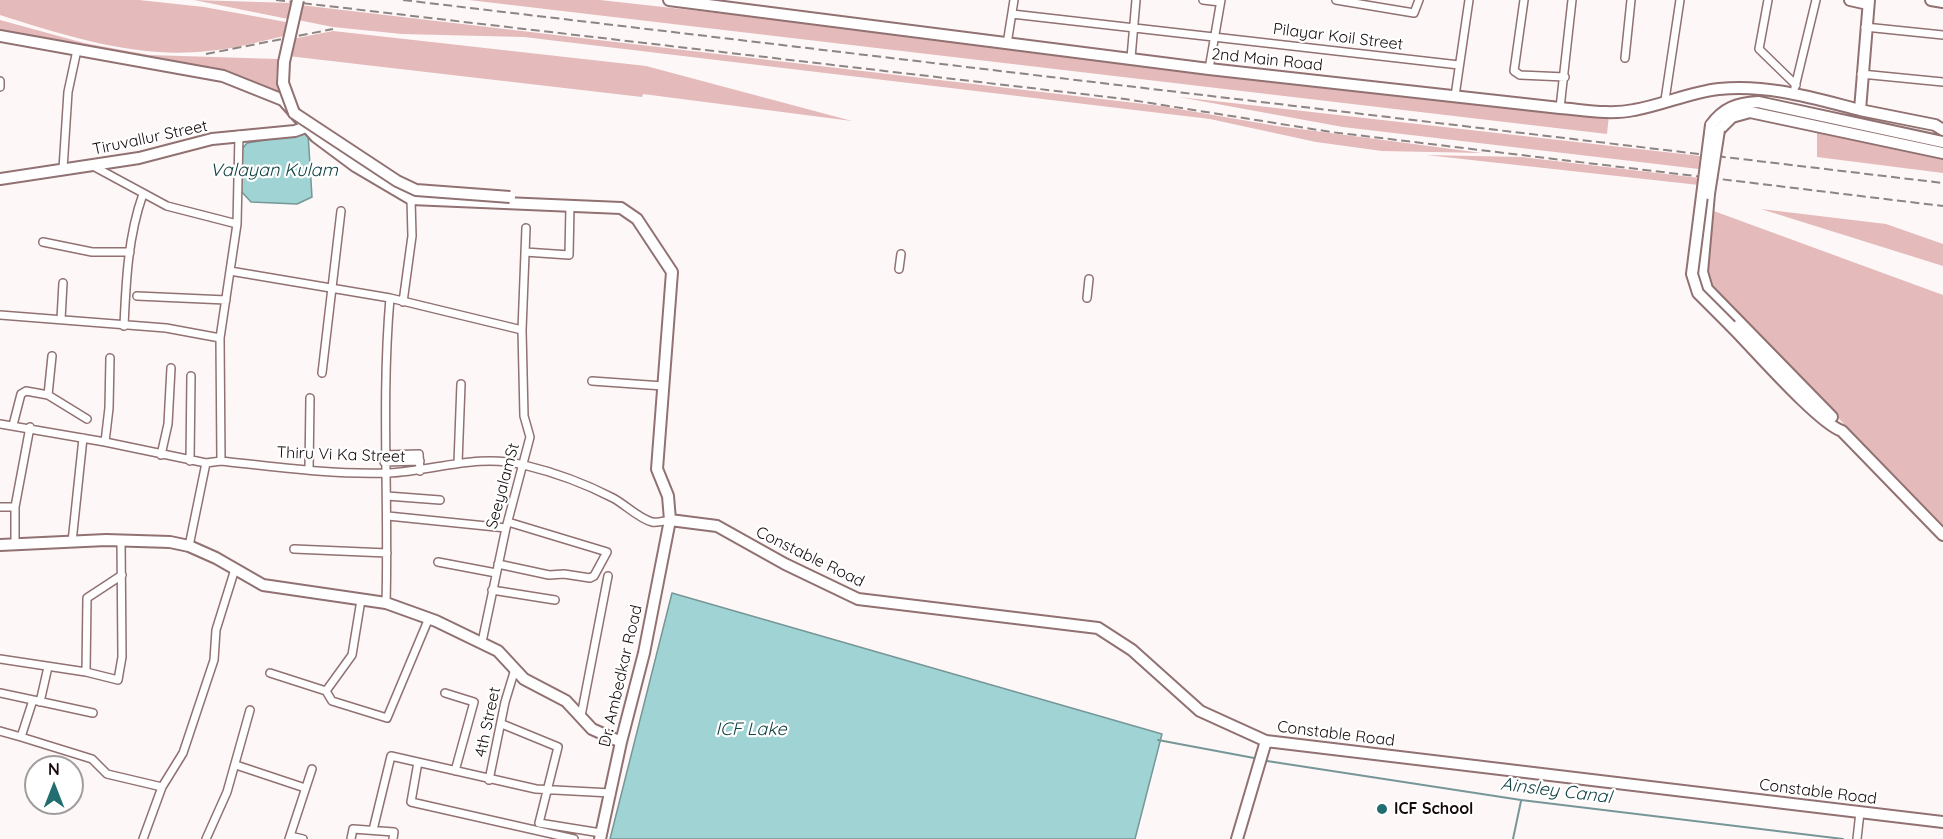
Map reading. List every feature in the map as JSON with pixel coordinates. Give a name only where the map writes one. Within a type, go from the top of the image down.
[{"type":"street","points":[[298,0],[284,62],[283,83],[294,113],[397,181],[416,190],[510,197],[538,204]]},
{"type":"street","name":"2nd Main Road","points":[[669,0],[1209,69],[1615,113],[1718,89],[1795,89],[1860,110],[1935,125],[1943,129]]},
{"type":"street","points":[[1007,44],[1014,0]]},
{"type":"street","points":[[1131,58],[1136,0]]},
{"type":"street","points":[[1203,0],[1220,1],[1209,69]]},
{"type":"street","points":[[1336,0],[1366,3],[1414,13],[1419,0]]},
{"type":"street","points":[[1455,96],[1469,0]]},
{"type":"street","points":[[1524,0],[1514,71],[1520,75],[1565,77]]},
{"type":"street","points":[[1560,108],[1572,0]]},
{"type":"street","points":[[1625,58],[1631,0]]},
{"type":"street","points":[[1665,100],[1680,0]]},
{"type":"street","points":[[1768,0],[1759,49],[1795,89]]},
{"type":"street","points":[[1795,89],[1816,0]]},
{"type":"street","points":[[1850,0],[1869,2],[1861,74],[1860,110]]},
{"type":"street","points":[[1931,0],[1943,2]]},
{"type":"street","name":"Pilayar Koil Street","points":[[1012,14],[1459,65]]},
{"type":"street","points":[[1865,27],[1943,35]]},
{"type":"street","points":[[0,36],[223,76],[283,100],[303,124],[354,166],[411,199],[538,204]]},
{"type":"street","points":[[63,169],[68,92],[77,50]]},
{"type":"street","points":[[1861,74],[1943,82]]},
{"type":"street","points":[[0,81],[0,87]]},
{"type":"street","points":[[1842,431],[1835,429],[1815,411],[1698,293],[1692,274],[1717,116],[1730,107],[1758,102],[1943,142]]},
{"type":"street","points":[[1715,128],[1732,117],[1750,112],[1943,153]]},
{"type":"street","name":"Tiruvallur Street","points":[[0,179],[139,158],[185,144],[239,135],[278,133],[303,124]]},
{"type":"street","points":[[1715,128],[1703,279],[1707,289],[1840,425],[1842,431],[1943,535]]},
{"type":"street","points":[[221,461],[219,338],[237,224],[239,135]]},
{"type":"street","points":[[93,166],[143,194],[193,214],[237,224]]},
{"type":"street","points":[[124,326],[135,213],[143,194]]},
{"type":"street","points":[[404,302],[412,236],[411,199]]},
{"type":"street","name":"Dr. Ambedkar Road","points":[[538,204],[621,208],[637,219],[672,272],[657,469],[668,496],[670,520],[644,652],[600,836]]},
{"type":"street","points":[[525,252],[569,255],[570,206]]},
{"type":"street","points":[[322,373],[334,287],[341,212]]},
{"type":"street","name":"SeeyalamSt","points":[[482,642],[507,525],[530,437],[524,416],[522,330],[526,228]]},
{"type":"street","points":[[43,242],[92,252],[130,252]]},
{"type":"street","points":[[899,269],[901,254]]},
{"type":"street","points":[[230,271],[390,298],[522,330]]},
{"type":"street","points":[[1087,298],[1089,279]]},
{"type":"street","points":[[61,318],[63,283]]},
{"type":"street","points":[[137,296],[226,300]]},
{"type":"street","points":[[386,603],[388,516],[384,458],[385,353],[390,298]]},
{"type":"street","points":[[0,315],[61,318],[124,326],[166,327],[219,338]]},
{"type":"street","points":[[48,395],[52,356]]},
{"type":"street","points":[[105,442],[110,408],[110,358]]},
{"type":"street","points":[[161,455],[168,424],[171,368]]},
{"type":"street","points":[[190,460],[191,376]]},
{"type":"street","points":[[592,381],[663,386]]},
{"type":"street","points":[[458,463],[461,384]]},
{"type":"street","points":[[13,425],[23,392],[48,395],[87,419]]},
{"type":"street","points":[[309,470],[310,398]]},
{"type":"street","name":"Thiru Vi Ka Street","points":[[0,424],[105,442],[206,463],[221,461],[309,470],[386,473],[420,471],[458,463],[494,460],[524,465],[613,498],[653,522],[670,520]]},
{"type":"street","points":[[15,544],[15,507],[30,428]]},
{"type":"street","points":[[72,542],[83,438]]},
{"type":"street","points":[[384,458],[419,454],[420,471]]},
{"type":"street","points":[[189,546],[206,463]]},
{"type":"street","points":[[387,496],[440,500]]},
{"type":"street","points":[[0,507],[15,507]]},
{"type":"street","points":[[388,516],[507,525],[607,552],[594,576],[590,578],[564,574],[549,575],[498,564]]},
{"type":"street","name":"Constable Road","points":[[670,520],[717,526],[785,564],[858,599],[1098,628],[1132,650],[1200,711],[1266,741],[1943,822]]},
{"type":"street","points":[[0,659],[86,672],[118,680],[122,657],[121,540]]},
{"type":"street","points":[[0,545],[121,540],[170,542],[189,546],[263,585],[386,603],[429,618],[498,651],[524,679],[566,701],[592,729],[621,742]]},
{"type":"street","points":[[294,549],[387,553]]},
{"type":"street","points":[[438,562],[496,573]]},
{"type":"street","points":[[143,839],[162,787],[183,753],[214,660],[216,630],[235,569]]},
{"type":"street","points":[[86,672],[87,598],[122,575]]},
{"type":"street","points":[[581,716],[608,576]]},
{"type":"street","points":[[492,590],[555,600]]},
{"type":"street","points":[[326,691],[352,655],[361,600]]},
{"type":"street","points":[[270,673],[326,691],[332,701],[387,718],[429,618]]},
{"type":"street","points":[[21,737],[48,667]]},
{"type":"street","name":"4th Street","points":[[489,780],[505,702],[515,669]]},
{"type":"street","points":[[0,693],[93,713]]},
{"type":"street","points":[[445,693],[474,702],[455,771]]},
{"type":"street","points":[[206,839],[227,792],[250,710]]},
{"type":"street","points":[[502,724],[558,747],[539,823],[600,836]]},
{"type":"street","points":[[0,731],[92,759],[107,774],[162,787]]},
{"type":"street","points":[[1237,839],[1266,741]]},
{"type":"street","points":[[373,830],[391,756],[489,780],[546,789],[611,793]]},
{"type":"street","points":[[418,762],[411,801],[574,839]]},
{"type":"street","points":[[236,765],[305,788]]},
{"type":"street","points":[[303,839],[289,838],[312,769]]},
{"type":"street","points":[[1857,838],[1860,812]]},
{"type":"street","points":[[351,839],[353,829],[394,832],[393,839]]},
{"type":"shaded area","points":[[0,0],[139,0],[204,7],[286,22],[284,36],[256,43],[208,51],[155,52],[76,38],[0,15]]},
{"type":"shaded area","points":[[194,0],[291,3],[288,19]]},
{"type":"shaded area","points":[[469,0],[600,0],[916,35],[1077,58],[1609,115],[1607,134]]},
{"type":"shaded area","points":[[300,5],[1161,106],[1277,126],[1482,153],[1382,151],[1316,142],[1210,119],[524,37],[402,34],[333,27],[298,20]]},
{"type":"shaded area","points":[[0,20],[84,43],[149,55],[278,59],[276,79],[281,95],[223,75],[0,33]]},
{"type":"shaded area","points":[[333,31],[646,66],[852,121],[643,94],[642,97],[288,56],[292,39]]},
{"type":"shaded area","points":[[1179,97],[1700,156],[1699,169],[1343,127]]},
{"type":"shaded area","points":[[1817,132],[1943,158],[1943,173],[1817,157]]},
{"type":"shaded area","points":[[1426,155],[1521,157],[1700,178],[1699,185]]},
{"type":"shaded area","points":[[1761,209],[1886,224],[1943,244],[1943,266]]},
{"type":"shaded area","points":[[1711,210],[1943,295],[1943,526],[1711,287],[1707,275]]},
{"type":"water","name":"Valayan Kulam","points":[[308,133],[312,197],[297,204],[251,202],[241,191],[242,149],[247,143]]},
{"type":"water","name":"ICF Lake","points":[[672,593],[1162,734],[1135,839],[610,839]]},
{"type":"waterway","name":"Ainsley Canal","points":[[1158,740],[1254,758]]},
{"type":"waterway","name":"Ainsley Canal","points":[[1267,761],[1521,800],[1843,839]]},
{"type":"waterway","points":[[1513,839],[1521,801]]},
{"type":"railway","points":[[276,0],[1125,99],[1331,132],[1943,206]]},
{"type":"railway","points":[[403,0],[1943,183]]},
{"type":"railway","points":[[206,54],[333,29]]},
{"type":"place","name":"ICF School","points":[[1382,809]]}]
